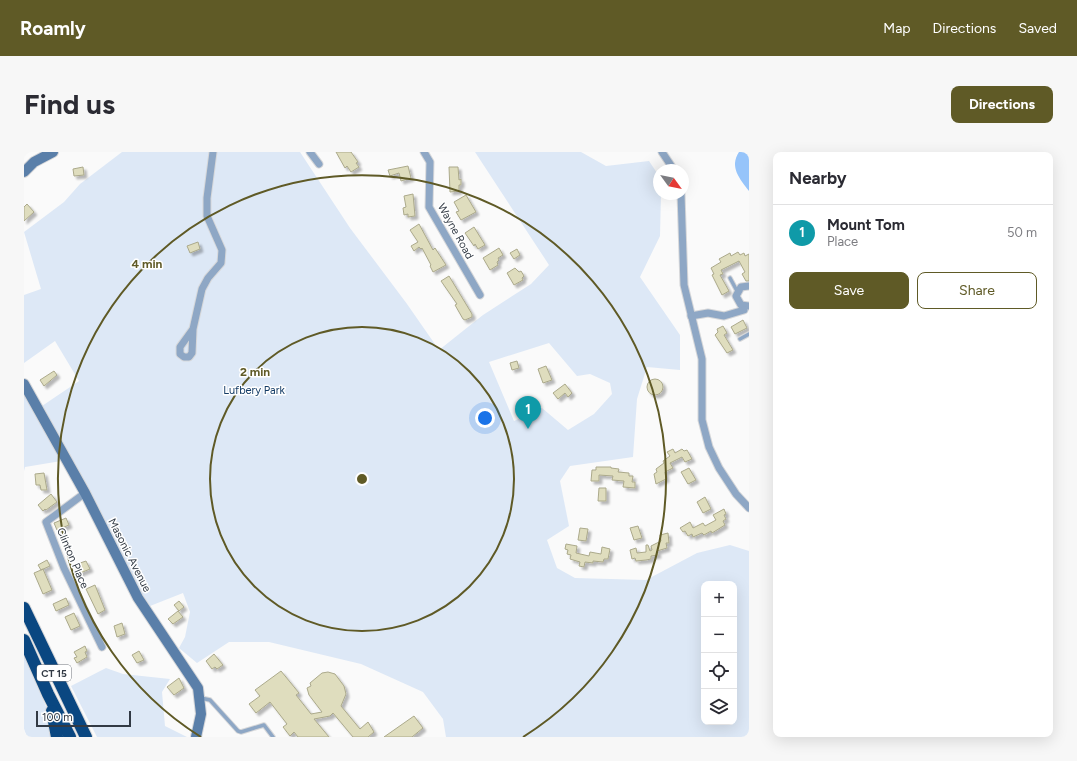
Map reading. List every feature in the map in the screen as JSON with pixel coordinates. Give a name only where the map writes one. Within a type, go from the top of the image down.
[{"type":"highway","name":"CT 15","points":[[24,608],[86,737]]},
{"type":"highway","name":"CT 15","points":[[24,640],[48,694],[70,737]]},
{"type":"highway","points":[[48,694],[57,737]]},
{"type":"main road","points":[[24,172],[34,162],[53,152]]},
{"type":"main road","name":"Masonic Avenue","points":[[24,384],[85,493],[138,598],[194,680],[200,698],[201,714],[196,737]]},
{"type":"street","points":[[193,329],[202,289],[208,278],[221,263],[222,250],[207,216],[207,198],[213,152]]},
{"type":"street","points":[[310,152],[319,164]]},
{"type":"street","name":"Wayne Road","points":[[424,152],[430,162],[429,207],[480,295]]},
{"type":"street","points":[[662,152],[670,164]]},
{"type":"street","points":[[681,200],[684,285],[700,347],[702,420],[710,447],[719,468],[736,494],[749,508]]},
{"type":"street","points":[[749,286],[741,287],[737,291],[736,300],[745,307],[749,316]]},
{"type":"street","points":[[691,316],[708,313],[724,316],[745,307]]},
{"type":"street","name":"Clinton Place","points":[[85,493],[46,522],[64,568],[102,647]]},
{"type":"lane","points":[[730,278],[737,291]]},
{"type":"lane","points":[[740,339],[749,334]]},
{"type":"lane","points":[[200,698],[210,700],[238,731],[241,732],[264,725],[273,737]]},
{"type":"green space","name":"Lufbery Park","points":[[122,152],[300,152],[350,228],[407,304],[439,350],[483,315],[531,284],[549,265],[475,152],[581,152],[606,166],[649,161],[653,167],[653,200],[661,200],[660,236],[640,277],[680,335],[680,370],[647,367],[637,399],[633,457],[570,466],[560,481],[569,526],[547,540],[557,568],[575,578],[646,580],[697,553],[730,545],[749,551],[749,737],[446,737],[443,719],[423,692],[361,664],[269,642],[229,642],[197,663],[179,648],[185,637],[190,612],[183,593],[150,606],[141,593],[42,406],[79,381],[55,341],[24,363],[24,295],[41,289],[24,232],[64,202],[80,184]],"holes":[[[549,343],[577,376],[590,374],[610,383],[612,394],[594,414],[568,430],[542,408],[514,421],[489,362]]]},
{"type":"green space","points":[[24,394],[61,461],[25,467],[24,471]]},
{"type":"green space","points":[[24,655],[47,709],[54,737],[27,737],[24,729]]},
{"type":"green space","points":[[106,668],[123,674],[170,679],[162,692],[165,726],[187,737],[97,737],[71,686]]},
{"type":"water","points":[[739,152],[749,152],[749,191],[739,177],[735,168],[736,157]]},
{"type":"building","points":[[336,152],[351,152],[358,162],[356,163],[359,167],[351,172],[347,166],[345,168]]},
{"type":"building","points":[[408,166],[411,178],[401,181],[399,173],[390,176],[388,170]]},
{"type":"building","points":[[83,167],[84,175],[74,176],[73,169]]},
{"type":"building","points":[[449,167],[458,167],[459,180],[461,179],[459,191],[450,192]]},
{"type":"building","points":[[413,194],[415,216],[408,217],[408,214],[404,215],[403,208],[406,207],[404,196]]},
{"type":"building","points":[[466,195],[476,212],[461,220],[456,212],[459,211],[454,202]]},
{"type":"building","points":[[27,204],[34,212],[24,221],[24,207]]},
{"type":"building","points":[[419,224],[433,250],[435,248],[446,265],[433,272],[422,248],[421,249],[419,247],[414,251],[411,246],[418,242],[410,230]]},
{"type":"building","points":[[474,227],[485,245],[478,249],[475,244],[474,246],[465,233]]},
{"type":"building","points":[[198,242],[200,249],[190,253],[187,246]]},
{"type":"building","points":[[499,248],[503,255],[498,258],[498,265],[490,270],[483,258]]},
{"type":"building","points":[[517,249],[520,255],[514,259],[510,253]]},
{"type":"building","points":[[738,252],[740,255],[744,253],[745,256],[749,254],[749,281],[746,281],[742,274],[745,272],[739,261],[721,270],[723,274],[720,275],[729,291],[722,295],[712,275],[714,274],[711,268],[721,262],[719,259],[730,253],[731,256]]},
{"type":"building","points":[[515,268],[519,272],[521,271],[524,276],[522,278],[523,280],[514,285],[507,273]]},
{"type":"building","points":[[449,276],[472,314],[472,317],[465,320],[463,319],[455,305],[457,304],[441,281]]},
{"type":"building","points":[[743,320],[747,328],[735,334],[731,327]]},
{"type":"building","points":[[723,326],[727,333],[724,335],[733,350],[727,353],[715,335],[718,332],[717,329]]},
{"type":"building","points":[[517,361],[519,368],[512,370],[510,363]]},
{"type":"building","points":[[546,366],[552,380],[543,383],[538,369]]},
{"type":"building","points":[[54,371],[57,375],[44,386],[40,380]]},
{"type":"building","points":[[652,379],[658,379],[663,384],[661,393],[658,395],[652,395],[647,390],[647,384]]},
{"type":"building","points":[[565,384],[572,393],[568,397],[565,393],[558,399],[553,393]]},
{"type":"building","points":[[673,449],[675,453],[682,449],[684,451],[687,450],[692,459],[685,462],[682,457],[670,463],[673,468],[665,472],[666,479],[656,484],[654,474],[657,472],[656,469],[670,456],[667,452]]},
{"type":"building","points":[[596,467],[611,467],[619,469],[618,472],[629,473],[629,476],[633,476],[632,482],[635,482],[635,488],[623,487],[624,481],[612,480],[613,476],[599,475],[599,481],[591,481],[592,470],[596,470]]},
{"type":"building","points":[[689,468],[696,480],[688,484],[681,472]]},
{"type":"building","points":[[44,473],[47,490],[41,490],[40,485],[36,485],[35,474]]},
{"type":"building","points":[[599,488],[606,488],[606,501],[598,501]]},
{"type":"building","points":[[51,494],[57,502],[43,511],[38,505]]},
{"type":"building","points":[[705,497],[711,509],[703,513],[697,502]]},
{"type":"building","points":[[724,509],[726,519],[723,521],[725,525],[712,533],[711,531],[704,535],[702,533],[693,537],[692,534],[688,536],[685,531],[683,532],[680,528],[690,522],[693,528],[703,523],[705,526],[716,520],[713,515]]},
{"type":"building","points":[[66,518],[69,525],[57,530],[54,523]]},
{"type":"building","points":[[638,526],[642,538],[634,540],[630,528]]},
{"type":"building","points":[[580,528],[588,529],[586,541],[578,540]]},
{"type":"building","points":[[668,533],[669,543],[666,543],[667,548],[657,551],[658,555],[651,556],[651,559],[646,560],[636,561],[635,558],[632,559],[630,550],[636,548],[637,553],[646,552],[646,545],[648,545],[650,551],[652,550],[651,546],[661,541],[660,535]]},
{"type":"building","points":[[566,544],[577,546],[576,553],[589,556],[590,552],[601,554],[602,547],[610,549],[608,559],[604,559],[603,562],[585,562],[584,567],[579,566],[580,562],[570,559],[571,555],[567,554],[568,550],[565,549]]},
{"type":"building","points":[[47,560],[50,566],[43,569],[52,590],[43,594],[34,573],[41,570],[38,565]]},
{"type":"building","points":[[86,561],[90,569],[78,574],[74,565]]},
{"type":"building","points":[[95,585],[105,610],[98,614],[86,589]]},
{"type":"building","points":[[66,598],[69,605],[56,611],[53,604]]},
{"type":"building","points":[[179,601],[184,607],[179,611],[174,605]]},
{"type":"building","points":[[178,611],[183,617],[173,624],[168,619]]},
{"type":"building","points":[[74,613],[80,626],[71,630],[65,617]]},
{"type":"building","points":[[122,623],[125,634],[117,637],[114,626]]},
{"type":"building","points":[[85,646],[87,657],[77,663],[74,658],[77,657],[74,652]]},
{"type":"building","points":[[139,651],[144,660],[137,663],[132,655]]},
{"type":"building","points":[[214,654],[223,665],[217,669],[215,667],[212,669],[206,661]]},
{"type":"building","points":[[281,671],[299,693],[296,695],[311,714],[322,712],[309,695],[307,688],[311,686],[310,683],[322,673],[328,672],[335,674],[344,686],[346,694],[341,706],[360,729],[368,722],[374,732],[368,737],[353,737],[333,713],[330,716],[314,719],[329,737],[298,737],[294,732],[290,736],[283,727],[287,724],[270,702],[256,713],[249,704],[260,696],[255,690]]},
{"type":"building","points":[[179,678],[184,688],[174,695],[167,687]]},
{"type":"building","points":[[414,716],[423,728],[412,737],[384,737]]},
{"type":"place","name":"Mount Tom","points":[[528,429]]}]
